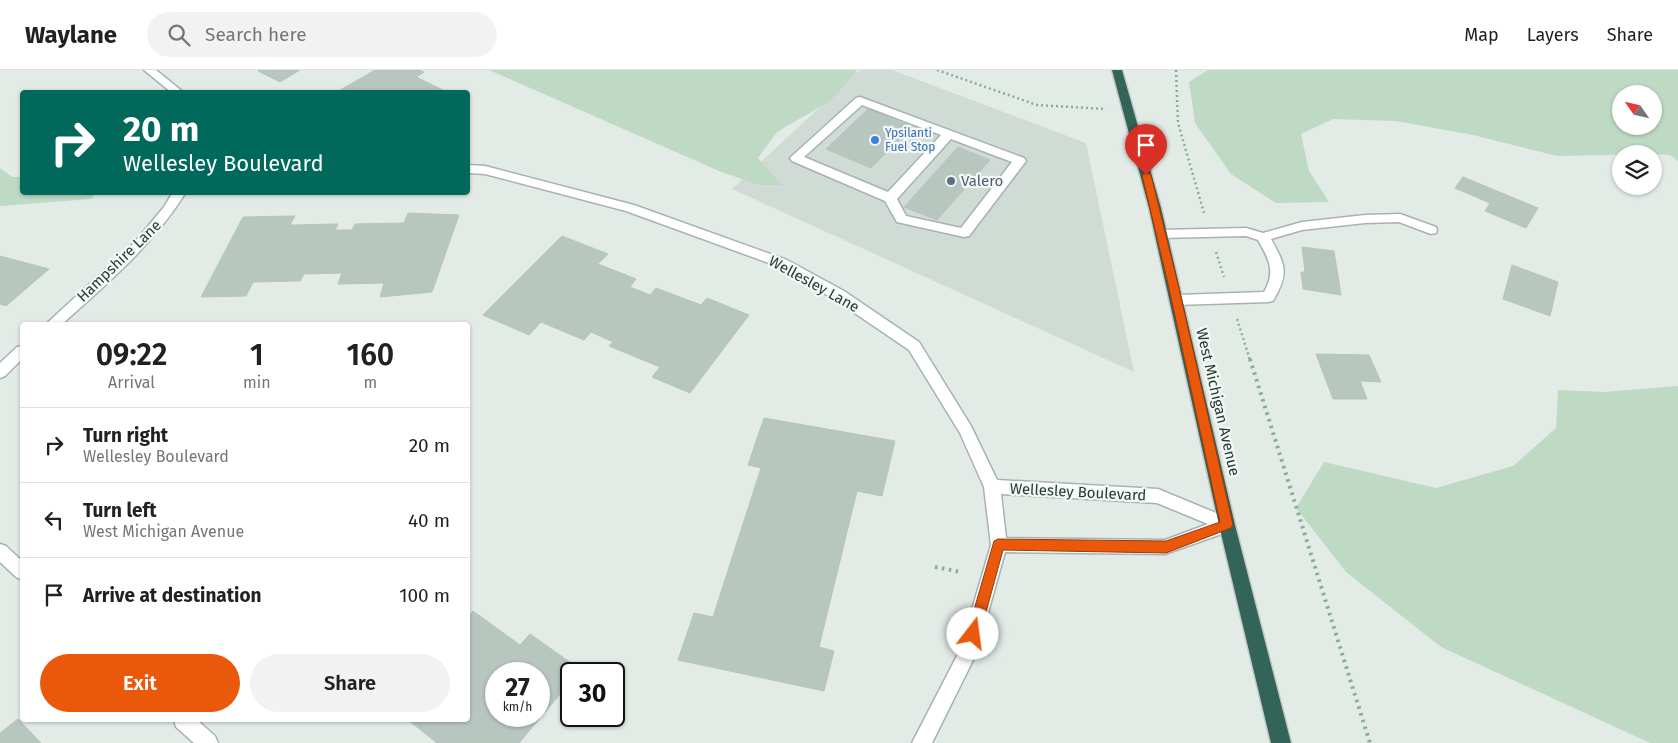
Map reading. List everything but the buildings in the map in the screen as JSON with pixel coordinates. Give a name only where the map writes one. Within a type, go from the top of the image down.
[{"type":"highway","name":"West Michigan Avenue","points":[[1117,70],[1162,234],[1227,525],[1281,743]]},
{"type":"street","points":[[149,70],[174,90]]},
{"type":"street","points":[[860,100],[1020,162],[964,233],[900,219],[890,198],[796,158],[860,100]]},
{"type":"street","points":[[890,198],[949,134]]},
{"type":"street","name":"Wellesley Lane","points":[[470,169],[485,170],[630,208],[782,263],[839,295],[914,346],[966,430],[992,487],[998,545]]},
{"type":"street","name":"Hampshire Lane","points":[[55,322],[124,260],[170,212],[178,195]]},
{"type":"street","points":[[1162,234],[1246,232],[1263,237],[1302,226],[1365,219],[1400,218],[1431,230]]},
{"type":"street","points":[[1177,300],[1268,297],[1275,284],[1277,262],[1263,237]]},
{"type":"street","points":[[0,372],[20,353]]},
{"type":"street","name":"Wellesley Boulevard","points":[[992,487],[1158,496],[1227,525]]},
{"type":"street","points":[[922,743],[968,652],[998,545],[1166,547],[1227,525]]},
{"type":"street","points":[[0,551],[20,570]]},
{"type":"street","points":[[185,722],[208,743]]},
{"type":"path","points":[[937,70],[1036,105],[1129,110]]},
{"type":"path","points":[[1176,70],[1178,123],[1230,298],[1370,743]]},
{"type":"path","points":[[935,567],[961,572]]},
{"type":"shaded area","points":[[860,70],[892,70],[1086,143],[1134,372],[732,189]]},
{"type":"green space","points":[[489,70],[855,70],[857,72],[830,101],[777,132],[758,158],[782,185],[759,185],[719,171]]},
{"type":"green space","points":[[1208,70],[1678,70],[1678,161],[1670,155],[1662,154],[1662,145],[1612,145],[1612,155],[1557,156],[1473,135],[1396,121],[1333,119],[1301,134],[1309,171],[1329,202],[1276,203],[1231,174],[1195,123],[1189,82]]},
{"type":"green space","points":[[0,168],[12,177],[20,177],[20,195],[94,195],[91,199],[0,206]]},
{"type":"green space","points":[[1678,386],[1678,743],[1650,743],[1441,647],[1346,572],[1296,508],[1324,462],[1436,488],[1513,466],[1556,428],[1558,390],[1604,392]]},
{"type":"place","name":"Ypsilanti Fuel Stop","points":[[875,140]]},
{"type":"place","name":"Valero","points":[[951,181]]},
{"type":"route","points":[[973,634],[998,545],[1166,547],[1227,525],[1173,284],[1146,175]]}]
